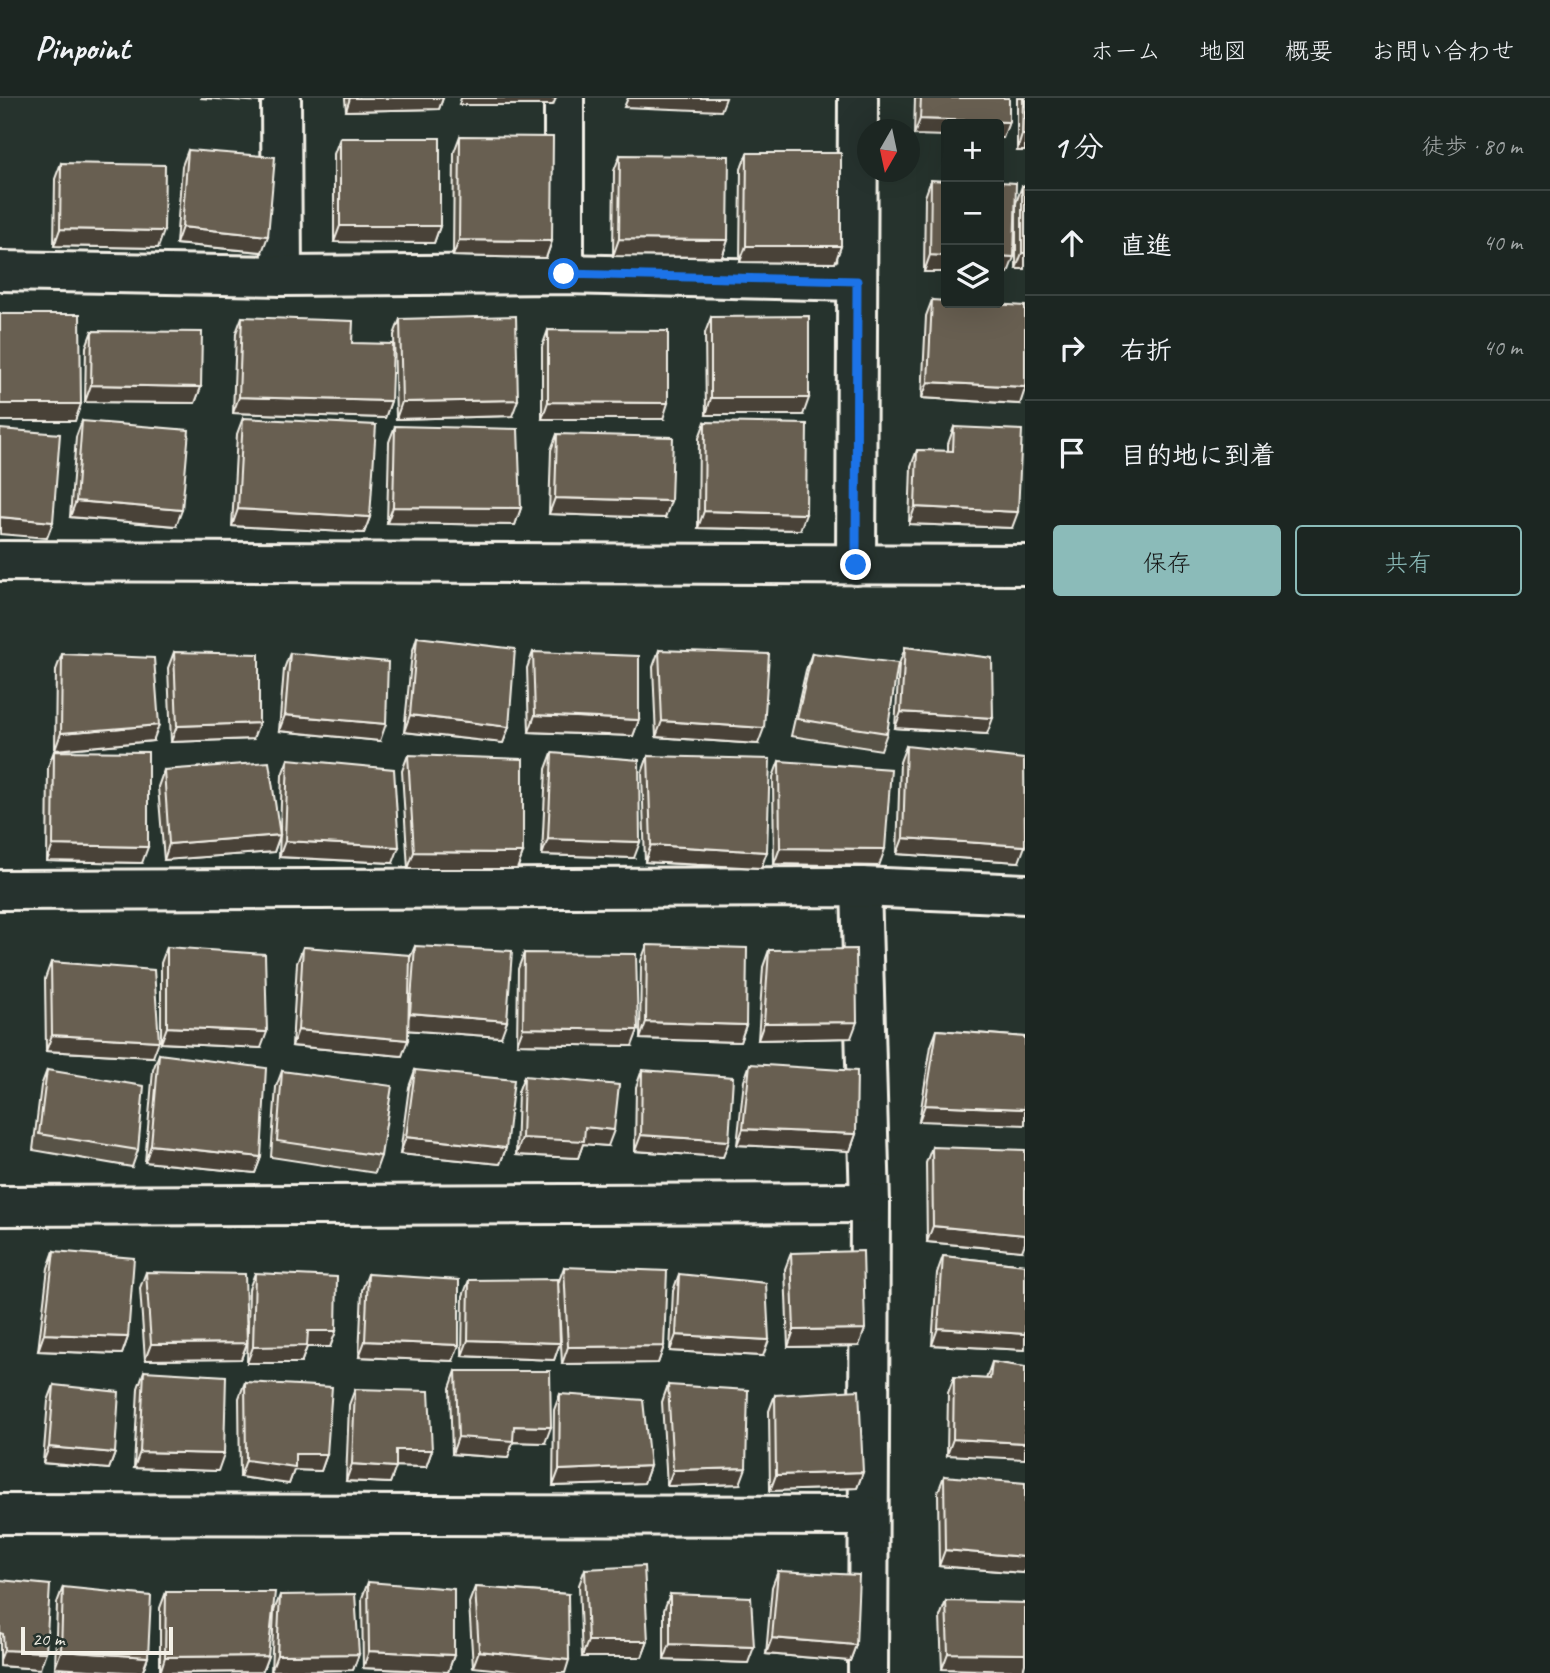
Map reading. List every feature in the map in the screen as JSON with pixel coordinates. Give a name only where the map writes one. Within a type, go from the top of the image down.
[{"type":"street","points":[[281,98],[282,276]]},
{"type":"street","points":[[564,98],[564,274]]},
{"type":"street","points":[[856,565],[858,98]]},
{"type":"street","points":[[0,271],[282,276],[564,274],[857,281]]},
{"type":"street","points":[[0,561],[1025,565]]},
{"type":"street","points":[[0,890],[860,887],[1025,894]]},
{"type":"street","points":[[860,887],[870,1203],[868,1673]]},
{"type":"street","points":[[0,1206],[870,1203]]},
{"type":"street","points":[[0,1514],[868,1516]]},
{"type":"building","points":[[921,98],[1009,98],[1009,122],[1004,122],[1004,119],[920,119]]},
{"type":"building","points":[[1025,98],[1025,135],[1022,135]]},
{"type":"building","points":[[460,136],[553,137],[552,241],[459,240]]},
{"type":"building","points":[[340,138],[440,138],[440,226],[340,226]]},
{"type":"building","points":[[188,150],[275,157],[268,236],[182,227]]},
{"type":"building","points":[[747,153],[841,153],[841,246],[746,246]]},
{"type":"building","points":[[620,155],[729,156],[728,240],[619,239]]},
{"type":"building","points":[[61,163],[165,165],[164,231],[60,229]]},
{"type":"building","points":[[931,180],[941,181],[941,256],[930,255]]},
{"type":"building","points":[[1004,182],[1016,183],[1014,257],[1004,256]]},
{"type":"building","points":[[1022,186],[1025,186],[1025,253],[1022,253]]},
{"type":"building","points":[[932,300],[941,301],[941,308],[1025,306],[1025,387],[928,382]]},
{"type":"building","points":[[0,314],[80,314],[81,404],[0,404]]},
{"type":"building","points":[[516,316],[518,400],[402,402],[400,319]]},
{"type":"building","points":[[809,316],[809,398],[711,398],[711,317]]},
{"type":"building","points":[[242,317],[353,321],[352,343],[393,344],[391,401],[239,397]]},
{"type":"building","points":[[548,330],[668,331],[668,403],[548,402]]},
{"type":"building","points":[[92,331],[202,332],[201,387],[91,385]]},
{"type":"building","points":[[243,418],[376,425],[370,517],[238,509]]},
{"type":"building","points":[[82,421],[189,430],[182,510],[76,501]]},
{"type":"building","points":[[705,422],[807,424],[806,514],[704,511]]},
{"type":"building","points":[[395,426],[518,429],[521,508],[393,507]]},
{"type":"building","points":[[954,427],[1022,430],[1018,512],[915,507],[917,450],[953,451]]},
{"type":"building","points":[[0,429],[60,434],[53,522],[0,517]]},
{"type":"building","points":[[557,434],[673,437],[671,501],[555,498]]},
{"type":"building","points":[[417,637],[515,649],[509,727],[410,715]]},
{"type":"building","points":[[905,647],[992,658],[993,718],[901,712]]},
{"type":"building","points":[[659,650],[769,654],[764,728],[662,721]]},
{"type":"building","points":[[174,652],[259,654],[259,723],[177,726]]},
{"type":"building","points":[[533,652],[639,656],[639,720],[535,715]]},
{"type":"building","points":[[290,653],[388,662],[386,724],[285,715]]},
{"type":"building","points":[[812,653],[898,663],[887,733],[797,719]]},
{"type":"building","points":[[62,654],[154,658],[159,725],[61,733]]},
{"type":"building","points":[[906,746],[1024,759],[1025,846],[903,838]]},
{"type":"building","points":[[54,751],[148,752],[148,847],[53,845]]},
{"type":"building","points":[[552,753],[639,760],[640,842],[548,839]]},
{"type":"building","points":[[408,755],[523,759],[523,853],[414,852]]},
{"type":"building","points":[[648,756],[770,759],[767,852],[651,845]]},
{"type":"building","points":[[288,759],[394,769],[399,847],[285,841]]},
{"type":"building","points":[[779,761],[891,769],[885,849],[780,848]]},
{"type":"building","points":[[269,762],[280,835],[169,844],[164,770]]},
{"type":"building","points":[[647,945],[747,948],[746,1025],[646,1022]]},
{"type":"building","points":[[415,946],[512,951],[507,1021],[410,1013]]},
{"type":"building","points":[[167,947],[265,954],[267,1032],[167,1027]]},
{"type":"building","points":[[303,947],[410,955],[408,1040],[298,1030]]},
{"type":"building","points":[[856,949],[857,1022],[764,1023],[769,950]]},
{"type":"building","points":[[524,953],[636,954],[638,1030],[523,1028]]},
{"type":"building","points":[[51,962],[154,970],[159,1041],[52,1035]]},
{"type":"building","points":[[937,1030],[1025,1037],[1025,1109],[925,1105]]},
{"type":"building","points":[[159,1054],[266,1068],[261,1157],[151,1145]]},
{"type":"building","points":[[750,1064],[857,1071],[856,1134],[743,1129]]},
{"type":"building","points":[[47,1070],[144,1086],[138,1150],[39,1134]]},
{"type":"building","points":[[415,1070],[514,1080],[506,1148],[406,1137]]},
{"type":"building","points":[[642,1070],[733,1077],[729,1141],[641,1135]]},
{"type":"building","points":[[282,1071],[392,1086],[381,1156],[277,1141]]},
{"type":"building","points":[[524,1076],[619,1085],[614,1130],[585,1127],[584,1141],[522,1138]]},
{"type":"building","points":[[932,1147],[1025,1150],[1025,1235],[933,1226]]},
{"type":"building","points":[[54,1251],[134,1258],[128,1337],[44,1334]]},
{"type":"building","points":[[863,1251],[865,1329],[794,1330],[791,1253]]},
{"type":"building","points":[[943,1256],[1025,1265],[1025,1334],[938,1328]]},
{"type":"building","points":[[564,1267],[667,1271],[664,1346],[568,1347]]},
{"type":"building","points":[[146,1272],[245,1274],[247,1343],[151,1344]]},
{"type":"building","points":[[255,1273],[337,1277],[336,1331],[308,1331],[307,1346],[253,1347]]},
{"type":"building","points":[[368,1274],[459,1280],[459,1345],[365,1341]]},
{"type":"building","points":[[679,1274],[766,1283],[769,1340],[676,1335]]},
{"type":"building","points":[[558,1279],[560,1343],[468,1340],[469,1280]]},
{"type":"building","points":[[992,1362],[1025,1367],[1025,1443],[953,1439],[954,1377],[990,1379]]},
{"type":"building","points":[[144,1371],[226,1376],[224,1454],[140,1452]]},
{"type":"building","points":[[456,1371],[550,1371],[551,1427],[514,1426],[513,1441],[458,1437]]},
{"type":"building","points":[[245,1382],[332,1387],[327,1454],[295,1454],[295,1467],[246,1460]]},
{"type":"building","points":[[54,1385],[119,1392],[115,1453],[49,1447]]},
{"type":"building","points":[[668,1385],[748,1390],[746,1468],[673,1470]]},
{"type":"building","points":[[355,1389],[429,1391],[432,1450],[396,1450],[396,1467],[352,1464]]},
{"type":"building","points":[[859,1390],[863,1472],[776,1475],[775,1395]]},
{"type":"building","points":[[560,1394],[643,1400],[650,1466],[559,1470]]},
{"type":"building","points":[[944,1476],[1025,1483],[1025,1557],[945,1550]]},
{"type":"building","points":[[644,1566],[648,1641],[588,1641],[585,1569]]},
{"type":"building","points":[[778,1571],[859,1575],[856,1645],[772,1638]]},
{"type":"building","points":[[0,1580],[50,1585],[46,1652],[4,1650],[3,1634],[0,1633]]},
{"type":"building","points":[[368,1582],[454,1589],[454,1655],[369,1651]]},
{"type":"building","points":[[63,1587],[151,1596],[148,1657],[61,1651]]},
{"type":"building","points":[[475,1587],[568,1594],[569,1660],[479,1651]]},
{"type":"building","points":[[166,1592],[275,1592],[268,1656],[165,1657]]},
{"type":"building","points":[[355,1594],[359,1654],[277,1655],[280,1595]]},
{"type":"building","points":[[670,1594],[751,1597],[754,1647],[670,1644]]},
{"type":"building","points":[[946,1601],[1025,1603],[1025,1654],[948,1653]]},
{"type":"route","points":[[564,274],[857,281],[856,565]]}]
